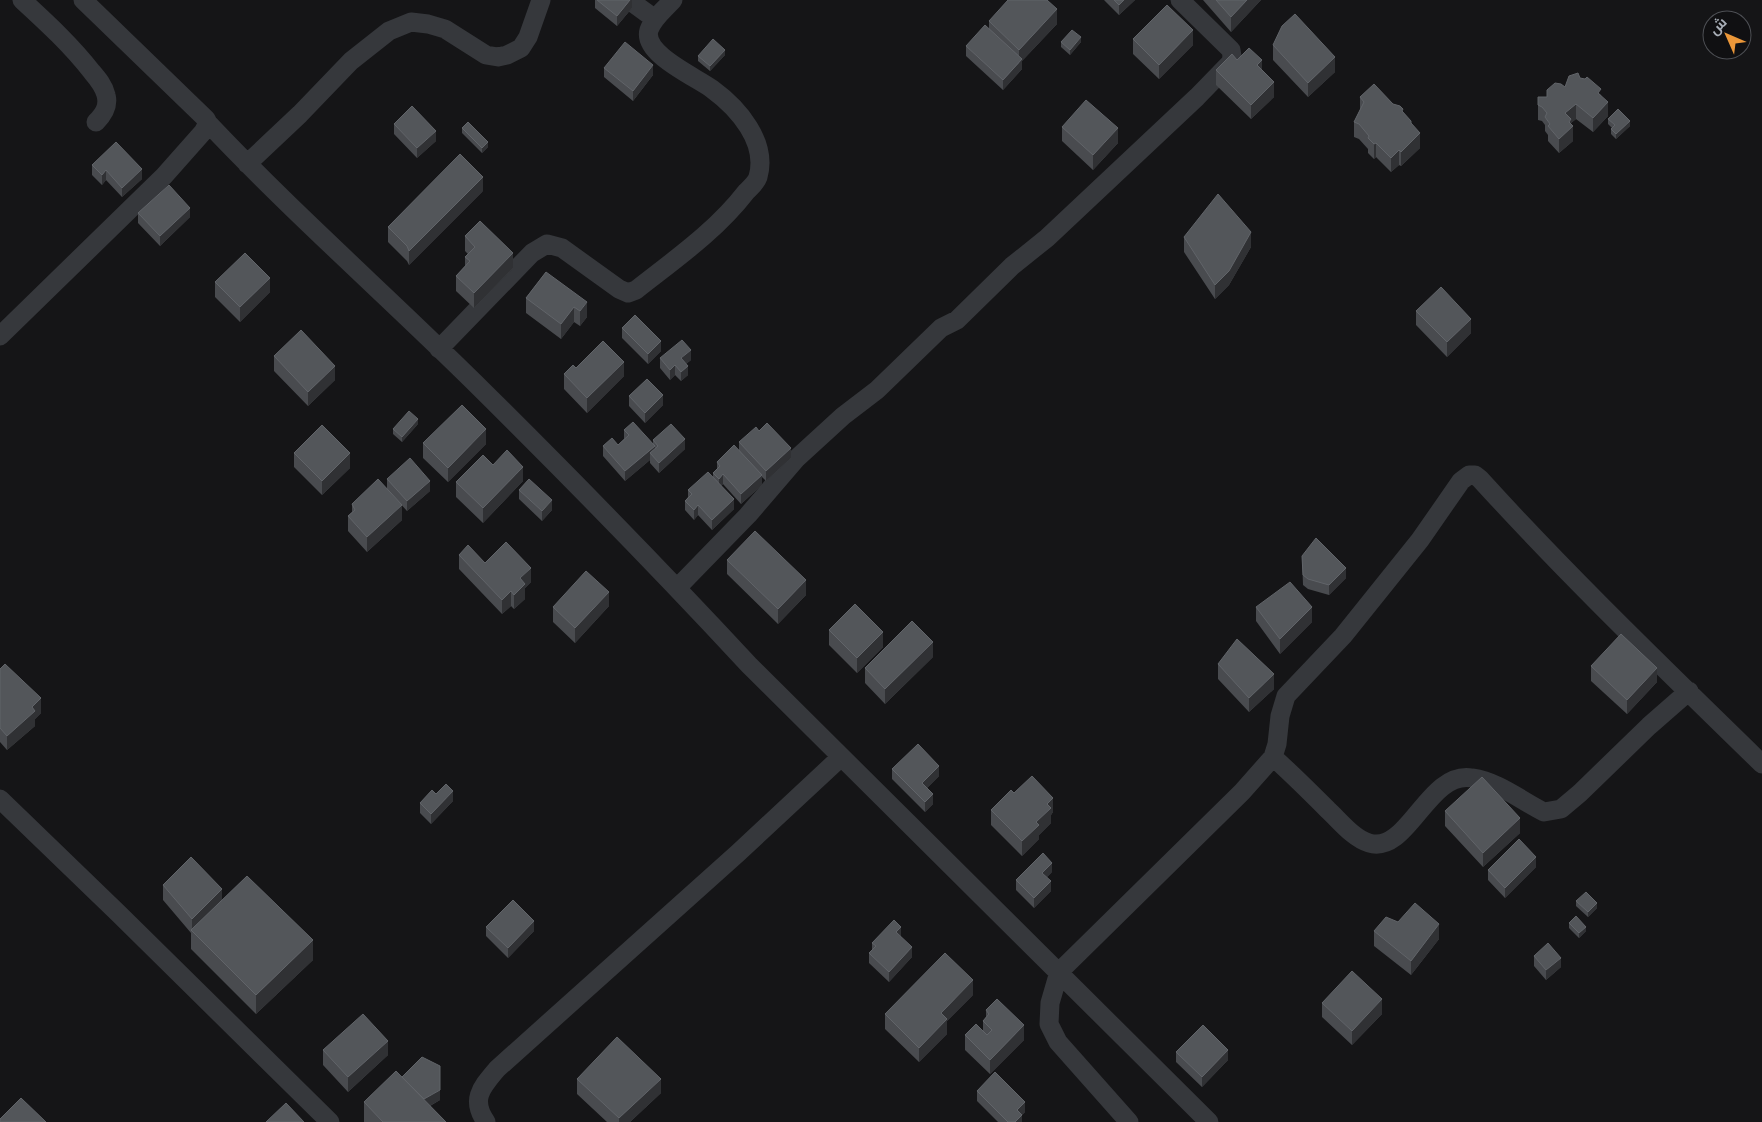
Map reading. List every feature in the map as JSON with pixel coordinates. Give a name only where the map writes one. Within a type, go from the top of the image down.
[{"type":"street","points":[[22,0],[68,43],[101,83],[107,96],[107,102],[105,110],[96,122]]},
{"type":"street","points":[[83,0],[206,119],[208,124],[247,164],[472,380],[677,588],[749,665],[1209,1122]]},
{"type":"street","points":[[247,164],[300,114],[351,61],[389,31],[411,22],[445,28],[486,55],[498,57],[521,48],[528,37],[541,0]]},
{"type":"street","points":[[630,0],[655,19]]},
{"type":"street","points":[[439,349],[532,253],[547,244],[562,248],[619,289],[628,293],[636,290],[689,248],[732,210],[757,179],[760,157],[753,134],[732,105],[711,88],[677,68],[659,53],[650,42],[649,30],[655,19],[673,0]]},
{"type":"street","points":[[677,588],[748,515],[796,459],[843,416],[877,390],[941,328],[957,320],[1012,266],[1047,238],[1231,62],[1231,50],[1180,0]]},
{"type":"street","points":[[0,336],[164,176],[208,124]]},
{"type":"street","points":[[1129,1122],[1058,1042],[1050,1024],[1050,1003],[1059,972],[1242,792],[1274,757],[1280,716],[1286,696],[1343,636],[1469,475],[1475,475],[1480,479],[1542,546],[1626,631],[1762,764]]},
{"type":"street","points":[[1274,757],[1354,834],[1372,844],[1383,843],[1398,836],[1439,789],[1461,777],[1497,785],[1544,812],[1561,809],[1580,794],[1649,726],[1689,691]]},
{"type":"street","points":[[486,1122],[478,1102],[481,1089],[497,1069],[738,853],[841,757]]},
{"type":"street","points":[[0,798],[330,1122]]},
{"type":"building","points":[[597,0],[630,0],[617,16]]},
{"type":"building","points":[[1008,0],[1047,0],[1057,9],[1019,50],[989,21]]},
{"type":"building","points":[[1114,0],[1124,0],[1119,5]]},
{"type":"building","points":[[1216,0],[1247,0],[1231,17]]},
{"type":"building","points":[[1167,5],[1193,30],[1159,65],[1133,39]]},
{"type":"building","points":[[1295,14],[1335,57],[1308,83],[1273,45],[1282,26]]},
{"type":"building","points":[[985,25],[1022,59],[1003,80],[966,46]]},
{"type":"building","points":[[1072,30],[1081,37],[1070,50],[1061,42]]},
{"type":"building","points":[[713,39],[725,50],[710,66],[698,56]]},
{"type":"building","points":[[625,42],[653,65],[633,91],[604,68]]},
{"type":"building","points":[[1249,48],[1262,60],[1257,65],[1274,82],[1251,105],[1216,70],[1232,54],[1237,60]]},
{"type":"building","points":[[1578,73],[1580,78],[1585,79],[1587,77],[1601,89],[1598,93],[1608,102],[1593,118],[1576,104],[1565,113],[1571,119],[1569,122],[1573,126],[1559,139],[1548,126],[1550,124],[1545,117],[1547,113],[1538,105],[1538,97],[1547,97],[1547,90],[1555,83],[1565,87],[1569,76]]},
{"type":"building","points":[[1374,84],[1393,104],[1403,109],[1402,111],[1420,133],[1401,152],[1399,150],[1391,158],[1368,138],[1369,136],[1359,124],[1354,122],[1364,102],[1360,97]]},
{"type":"building","points":[[1086,100],[1118,128],[1093,155],[1062,127]]},
{"type":"building","points":[[412,106],[436,131],[417,148],[394,124]]},
{"type":"building","points":[[1618,109],[1630,121],[1616,134],[1611,129],[1615,125],[1608,119]]},
{"type":"building","points":[[468,122],[488,142],[482,148],[462,128]]},
{"type":"building","points":[[116,142],[142,169],[122,188],[106,170],[102,175],[92,165]]},
{"type":"building","points":[[460,154],[483,177],[409,251],[407,246],[388,227]]},
{"type":"building","points":[[169,185],[190,208],[160,236],[138,213]]},
{"type":"building","points":[[1218,194],[1251,232],[1229,271],[1215,285],[1184,237]]},
{"type":"building","points":[[480,221],[513,253],[474,293],[456,276],[470,261],[465,257],[475,247],[465,236]]},
{"type":"building","points":[[245,253],[270,278],[240,307],[215,282]]},
{"type":"building","points":[[546,272],[587,302],[580,311],[574,307],[561,324],[526,298]]},
{"type":"building","points":[[1441,287],[1471,319],[1447,342],[1416,311]]},
{"type":"building","points":[[635,315],[661,341],[648,354],[622,328]]},
{"type":"building","points":[[301,330],[335,366],[308,392],[274,356]]},
{"type":"building","points":[[682,340],[691,350],[681,358],[688,366],[681,372],[675,365],[670,370],[660,358]]},
{"type":"building","points":[[603,341],[624,362],[587,398],[564,374],[573,365],[576,368]]},
{"type":"building","points":[[647,379],[663,395],[645,413],[629,396]]},
{"type":"building","points":[[462,405],[486,429],[448,468],[423,443]]},
{"type":"building","points":[[409,411],[418,419],[402,437],[393,429]]},
{"type":"building","points":[[633,422],[655,446],[625,471],[603,446],[612,438],[618,445],[629,435],[624,430]]},
{"type":"building","points":[[767,423],[791,448],[766,471],[739,442],[756,427],[759,431]]},
{"type":"building","points":[[671,424],[685,439],[659,463],[650,453],[658,446],[653,440]]},
{"type":"building","points":[[322,425],[350,453],[322,481],[294,453]]},
{"type":"building","points":[[734,445],[762,475],[741,494],[723,474],[719,479],[713,473],[720,466],[717,462]]},
{"type":"building","points":[[507,450],[523,467],[483,508],[456,482],[483,455],[493,465]]},
{"type":"building","points":[[410,458],[430,481],[407,501],[387,479]]},
{"type":"building","points":[[708,472],[734,499],[712,520],[698,505],[694,510],[685,501],[692,494],[688,490]]},
{"type":"building","points":[[378,479],[402,505],[367,537],[348,516],[355,510],[352,504]]},
{"type":"building","points":[[529,479],[552,500],[542,511],[519,490]]},
{"type":"building","points":[[755,531],[806,580],[778,609],[727,560]]},
{"type":"building","points":[[1316,538],[1346,568],[1329,585],[1308,579],[1303,575],[1302,556]]},
{"type":"building","points":[[506,542],[531,568],[520,578],[525,584],[514,595],[511,591],[502,600],[459,555],[468,545],[485,563]]},
{"type":"building","points":[[586,571],[609,592],[575,628],[553,607]]},
{"type":"building","points":[[1290,582],[1312,607],[1280,639],[1256,607]]},
{"type":"building","points":[[855,604],[883,632],[857,658],[829,630]]},
{"type":"building","points":[[912,621],[933,642],[885,689],[865,668]]},
{"type":"building","points":[[1621,634],[1657,668],[1627,700],[1591,666]]},
{"type":"building","points":[[1237,639],[1274,674],[1249,698],[1218,664]]},
{"type":"building","points":[[5,664],[41,698],[32,707],[35,711],[7,736],[0,728],[0,669]]},
{"type":"building","points":[[918,744],[939,766],[922,783],[933,794],[925,802],[892,769]]},
{"type":"building","points":[[1032,776],[1053,798],[1047,804],[1051,808],[1036,822],[1039,825],[1022,841],[991,810],[1011,790],[1014,793]]},
{"type":"building","points":[[1482,777],[1520,818],[1483,853],[1445,811]]},
{"type":"building","points":[[446,784],[453,791],[431,814],[420,803],[432,790],[436,794]]},
{"type":"building","points":[[1519,839],[1536,857],[1505,888],[1488,870]]},
{"type":"building","points":[[1043,853],[1052,863],[1042,873],[1051,881],[1034,898],[1016,880]]},
{"type":"building","points":[[191,857],[222,889],[192,919],[163,885]]},
{"type":"building","points":[[247,876],[313,940],[256,995],[191,930]]},
{"type":"building","points":[[1586,892],[1597,903],[1588,912],[1576,901]]},
{"type":"building","points":[[513,900],[534,921],[508,948],[486,927]]},
{"type":"building","points":[[1415,903],[1439,924],[1411,961],[1374,931],[1386,917],[1398,922]]},
{"type":"building","points":[[1576,916],[1586,927],[1579,933],[1569,923]]},
{"type":"building","points":[[894,920],[901,927],[896,932],[912,947],[889,972],[869,953],[876,946],[872,943]]},
{"type":"building","points":[[1548,943],[1561,958],[1546,970],[1534,956]]},
{"type":"building","points":[[945,953],[973,980],[941,1013],[947,1019],[919,1048],[885,1014]]},
{"type":"building","points":[[1352,971],[1382,999],[1352,1031],[1322,1003]]},
{"type":"building","points":[[997,999],[1024,1025],[990,1060],[965,1035],[976,1024],[987,1035],[992,1030],[983,1021],[989,1014],[986,1010]]},
{"type":"building","points":[[363,1014],[388,1041],[348,1077],[323,1050]]},
{"type":"building","points":[[1203,1025],[1228,1050],[1202,1077],[1176,1052]]},
{"type":"building","points":[[617,1037],[661,1079],[619,1118],[577,1079]]},
{"type":"building","points":[[422,1057],[440,1066],[440,1090],[424,1099],[402,1077]]},
{"type":"building","points":[[396,1071],[446,1122],[383,1122],[364,1102]]},
{"type":"building","points":[[995,1072],[1025,1102],[1017,1110],[1022,1115],[1015,1122],[1008,1122],[977,1091]]},
{"type":"building","points":[[21,1098],[46,1122],[0,1122],[0,1119]]},
{"type":"building","points":[[286,1103],[304,1122],[266,1122]]}]
